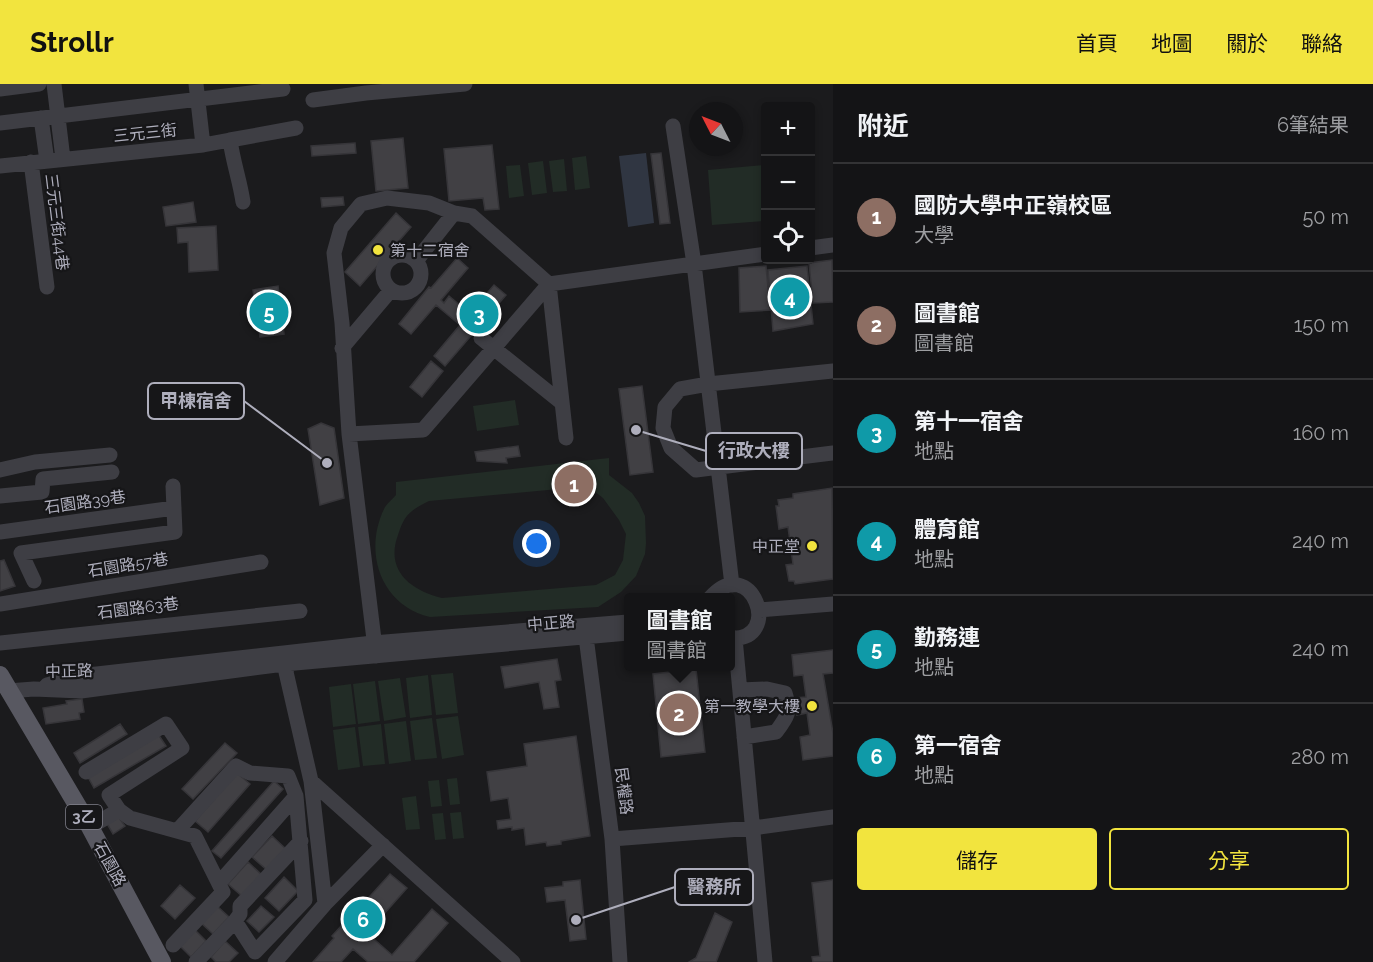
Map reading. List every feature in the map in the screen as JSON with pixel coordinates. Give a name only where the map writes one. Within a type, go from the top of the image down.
[{"type":"main road","name":"石園路","points":[[4,683],[90,827],[162,962]]},
{"type":"street","points":[[0,89],[39,84]]},
{"type":"street","points":[[54,84],[63,159]]},
{"type":"street","points":[[313,100],[366,88],[458,84]]},
{"type":"street","points":[[0,123],[58,116],[197,92],[283,89]]},
{"type":"street","points":[[197,92],[203,145]]},
{"type":"street","name":"三元三街44巷","points":[[41,118],[39,161],[47,287]]},
{"type":"street","points":[[673,126],[694,264],[732,585]]},
{"type":"street","name":"三元三街","points":[[0,166],[203,145],[296,128]]},
{"type":"street","points":[[230,140],[233,164],[240,182],[243,202]]},
{"type":"street","points":[[374,650],[349,434],[342,323],[334,253],[341,228],[361,204],[387,198],[429,203],[454,213],[472,216],[549,284],[566,438]]},
{"type":"street","points":[[416,261],[454,213]]},
{"type":"street","points":[[815,247],[833,245]]},
{"type":"street","points":[[349,434],[423,430],[549,284],[761,255]]},
{"type":"street","points":[[395,256],[406,256],[416,261],[421,270],[420,281],[414,290],[404,294],[391,290],[386,284],[383,273],[387,263],[395,256]]},
{"type":"street","points":[[342,348],[391,290]]},
{"type":"street","points":[[481,338],[562,403]]},
{"type":"street","points":[[833,371],[680,389],[665,407],[663,428],[671,448],[696,470],[833,453]]},
{"type":"street","points":[[0,470],[34,462],[110,454]]},
{"type":"street","points":[[0,496],[42,492],[43,479],[112,472]]},
{"type":"street","points":[[34,581],[21,553],[176,532],[173,486]]},
{"type":"street","name":"石園路39巷","points":[[0,532],[174,508]]},
{"type":"street","name":"石園路57巷","points":[[0,604],[261,562]]},
{"type":"street","points":[[715,593],[723,587],[732,585],[740,586],[754,595],[760,610],[759,618],[750,632],[735,637]]},
{"type":"street","points":[[760,610],[833,604]]},
{"type":"street","name":"石園路63巷","points":[[0,643],[280,609]]},
{"type":"street","points":[[0,643],[300,611]]},
{"type":"street","name":"中正路","points":[[585,632],[624,623]]},
{"type":"street","name":"中正路","points":[[34,689],[79,676],[291,652],[374,650],[585,632],[624,633]]},
{"type":"street","name":"民權路","points":[[585,632],[612,839],[620,962]]},
{"type":"street","name":"中正路","points":[[34,689],[81,691],[374,650]]},
{"type":"street","points":[[291,652],[286,672],[311,781],[325,904]]},
{"type":"street","points":[[735,658],[765,962]]},
{"type":"street","points":[[4,683],[34,689]]},
{"type":"street","points":[[740,690],[767,689],[785,693],[789,706],[787,718],[776,732],[744,737]]},
{"type":"street","points":[[86,772],[166,724],[182,748],[109,795],[118,810],[130,818],[195,836],[221,888],[240,906]]},
{"type":"street","points":[[177,831],[236,766],[250,773],[288,776],[296,796],[306,900],[251,957],[235,921]]},
{"type":"street","points":[[311,781],[513,962]]},
{"type":"street","points":[[173,945],[296,796]]},
{"type":"street","points":[[90,827],[118,810]]},
{"type":"street","points":[[612,839],[753,828],[833,817]]},
{"type":"street","points":[[196,962],[235,921],[240,914],[240,906],[301,841]]},
{"type":"street","points":[[275,962],[325,904],[383,845]]},
{"type":"shaded area","points":[[586,156],[590,188],[575,190],[572,158]]},
{"type":"shaded area","points":[[564,159],[567,191],[553,192],[549,161]]},
{"type":"shaded area","points":[[543,161],[547,193],[532,195],[528,163]]},
{"type":"shaded area","points":[[520,165],[524,196],[509,198],[506,166]]},
{"type":"shaded area","points":[[761,165],[761,221],[712,225],[708,170]]},
{"type":"shaded area","points":[[515,400],[519,425],[477,431],[473,406]]},
{"type":"shaded area","points":[[609,458],[609,475],[632,493],[645,516],[645,554],[636,576],[621,592],[598,607],[430,617],[413,611],[399,601],[388,589],[376,559],[375,543],[378,526],[385,507],[396,495],[396,482]],"holes":[[[580,487],[594,491],[603,498],[626,534],[623,560],[615,575],[596,585],[442,598],[411,584],[398,568],[395,547],[402,525],[409,513],[429,501]]]},
{"type":"shaded area","points":[[453,673],[458,713],[436,715],[431,675]]},
{"type":"shaded area","points":[[428,675],[432,715],[410,718],[406,678]]},
{"type":"shaded area","points":[[400,678],[406,717],[384,721],[378,681]]},
{"type":"shaded area","points":[[375,681],[380,721],[358,724],[353,684]]},
{"type":"shaded area","points":[[351,684],[356,724],[333,727],[329,687]]},
{"type":"shaded area","points":[[458,716],[464,755],[442,759],[436,719]]},
{"type":"shaded area","points":[[432,718],[437,758],[415,760],[410,721]]},
{"type":"shaded area","points":[[406,721],[411,761],[389,764],[384,724]]},
{"type":"shaded area","points":[[381,724],[385,764],[363,766],[358,727]]},
{"type":"shaded area","points":[[355,727],[360,767],[338,770],[333,730]]},
{"type":"shaded area","points":[[457,778],[460,804],[450,805],[447,779]]},
{"type":"shaded area","points":[[439,780],[442,806],[431,807],[428,781]]},
{"type":"shaded area","points":[[416,796],[420,829],[406,830],[402,798]]},
{"type":"shaded area","points":[[461,812],[464,838],[453,839],[450,813]]},
{"type":"shaded area","points":[[443,813],[446,839],[435,840],[432,814]]},
{"type":"water","points":[[646,153],[654,223],[628,227],[619,156]]},
{"type":"building","points":[[403,138],[408,188],[376,191],[371,141]]},
{"type":"building","points":[[355,143],[356,153],[312,156],[311,146]]},
{"type":"building","points":[[492,145],[499,209],[485,210],[483,198],[449,201],[444,149]]},
{"type":"building","points":[[661,153],[670,223],[660,224],[651,154]]},
{"type":"building","points":[[343,197],[344,205],[322,207],[321,198]]},
{"type":"building","points":[[193,202],[196,222],[166,226],[163,207]]},
{"type":"building","name":"第十二宿舍","points":[[396,213],[411,227],[360,286],[345,272]]},
{"type":"building","points":[[216,226],[218,270],[189,272],[188,242],[178,243],[177,228]]},
{"type":"building","points":[[457,258],[468,268],[441,300],[444,303],[449,296],[467,311],[461,318],[464,320],[494,285],[506,295],[445,366],[434,356],[460,325],[436,305],[411,334],[399,324],[429,287],[431,288]]},
{"type":"building","points":[[832,260],[833,302],[813,303],[809,264]]},
{"type":"building","points":[[766,266],[770,310],[740,312],[739,268]]},
{"type":"building","points":[[807,266],[813,324],[773,331],[768,270]]},
{"type":"building","points":[[278,286],[284,334],[260,337],[253,290]]},
{"type":"building","points":[[431,361],[443,371],[422,397],[410,387]]},
{"type":"building","points":[[642,386],[653,472],[630,475],[619,389]]},
{"type":"building","points":[[321,423],[334,428],[344,498],[320,505],[308,429]]},
{"type":"building","points":[[518,446],[520,456],[506,458],[507,463],[477,461],[475,452]]},
{"type":"building","name":"中正堂","points":[[832,488],[833,579],[795,584],[794,581],[789,581],[786,565],[793,564],[788,527],[779,529],[776,506],[779,506],[778,500],[793,498],[793,494]]},
{"type":"building","points":[[4,560],[15,586],[0,591],[0,561]]},
{"type":"building","name":"第一教學大樓","points":[[833,650],[833,673],[823,674],[833,733],[833,756],[803,760],[800,737],[810,735],[807,713],[797,715],[795,698],[806,697],[803,675],[794,676],[792,655]]},
{"type":"building","points":[[557,659],[561,680],[555,681],[559,707],[544,709],[539,682],[505,688],[501,667]]},
{"type":"building","points":[[696,671],[705,752],[661,757],[653,674]]},
{"type":"building","points":[[82,699],[84,712],[79,713],[80,719],[46,724],[43,708]]},
{"type":"building","points":[[120,724],[127,734],[80,763],[74,753]]},
{"type":"building","points":[[158,734],[166,746],[94,788],[88,777]]},
{"type":"building","points":[[576,736],[590,836],[547,846],[546,842],[526,845],[524,828],[498,829],[497,821],[511,819],[508,798],[491,801],[487,772],[527,766],[524,744]]},
{"type":"building","points":[[225,743],[237,753],[193,799],[182,789]]},
{"type":"building","points":[[237,773],[250,784],[208,832],[195,821]]},
{"type":"building","points":[[274,781],[283,789],[221,858],[212,851]]},
{"type":"building","points":[[117,815],[125,826],[113,834],[106,822]]},
{"type":"building","points":[[272,836],[287,850],[268,871],[252,857]]},
{"type":"building","points":[[248,862],[263,876],[243,897],[228,884]]},
{"type":"building","points":[[390,874],[407,888],[367,933],[392,955],[432,909],[448,923],[414,962],[368,962],[353,949],[341,962],[313,962],[334,938],[332,936]]},
{"type":"building","points":[[284,877],[298,891],[279,911],[265,898]]},
{"type":"building","points":[[580,880],[586,939],[570,941],[565,900],[547,902],[545,888],[563,886],[563,882]]},
{"type":"building","points":[[833,880],[833,962],[813,962],[812,957],[820,956],[812,883]]},
{"type":"building","points":[[180,885],[195,898],[175,919],[161,906]]},
{"type":"building","points":[[217,906],[229,917],[213,934],[201,923]]},
{"type":"building","points":[[261,906],[274,917],[259,932],[247,921]]},
{"type":"building","points":[[715,913],[732,922],[716,962],[689,962],[696,958]]},
{"type":"building","points":[[195,930],[206,941],[191,957],[180,946]]},
{"type":"building","points":[[225,941],[238,953],[229,962],[216,962],[211,957]]},
{"type":"place","name":"第十二宿舍","points":[[378,250]]},
{"type":"place","name":"體育館","points":[[790,297]]},
{"type":"place","name":"勤務連","points":[[269,312]]},
{"type":"place","name":"第十一宿舍","points":[[479,314]]},
{"type":"place","name":"行政大樓","points":[[636,430]]},
{"type":"place","name":"甲棟宿舍","points":[[327,463]]},
{"type":"place","name":"國防大學中正嶺校區","points":[[574,484]]},
{"type":"place","name":"中正堂","points":[[812,546]]},
{"type":"place","name":"第一教學大樓","points":[[812,706]]},
{"type":"place","name":"圖書館","points":[[679,713]]},
{"type":"place","name":"第一宿舍","points":[[363,919]]},
{"type":"place","name":"醫務所","points":[[576,920]]}]
